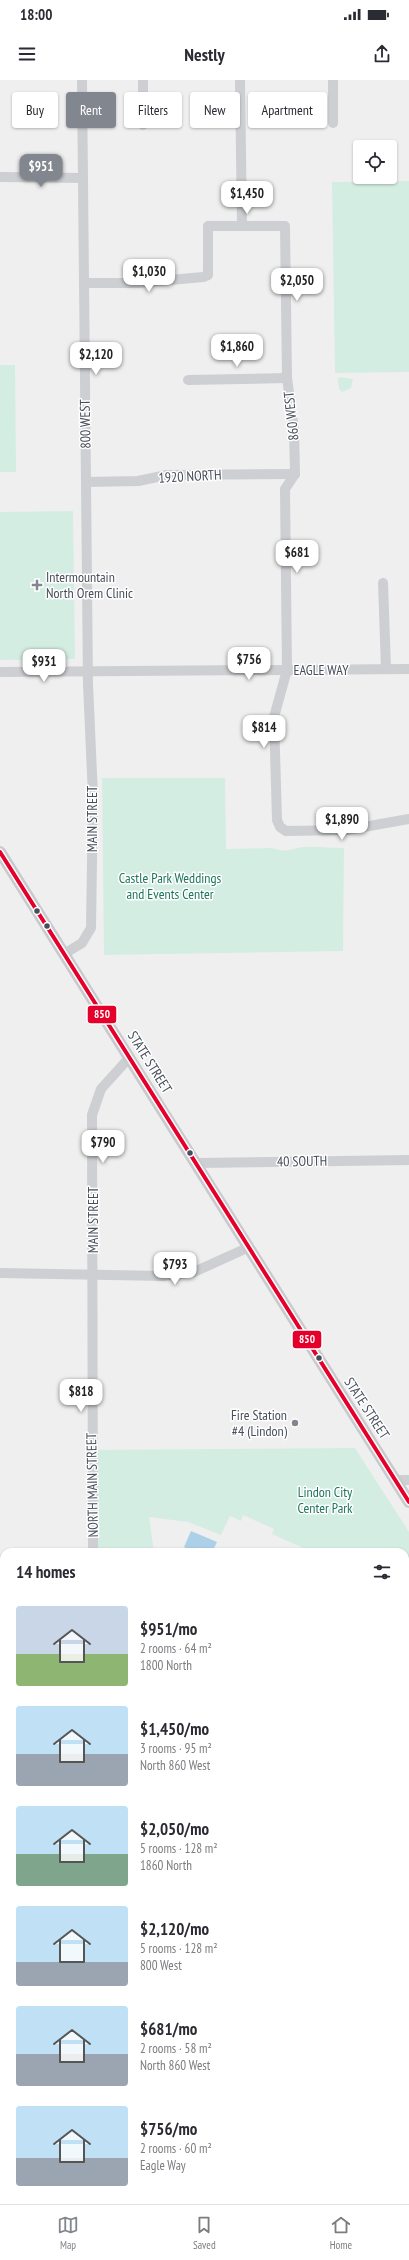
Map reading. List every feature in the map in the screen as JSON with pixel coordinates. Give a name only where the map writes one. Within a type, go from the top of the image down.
[{"type":"main road","name":"STATE STREET","points":[[0,852],[247,1248],[409,1502]]},
{"type":"street","name":"800 WEST","points":[[82,80],[88,672]]},
{"type":"street","points":[[143,80],[143,92]]},
{"type":"street","points":[[84,283],[138,283],[203,278],[208,275],[208,226],[242,226],[240,80]]},
{"type":"street","points":[[333,80],[333,122]]},
{"type":"street","points":[[0,177],[83,178]]},
{"type":"street","name":"860 WEST","points":[[242,226],[286,226],[287,378],[294,430],[295,474]]},
{"type":"street","points":[[188,380],[287,378]]},
{"type":"street","points":[[295,474],[285,489],[287,670],[274,717],[276,810],[280,828],[286,831],[347,830],[409,819]]},
{"type":"street","name":"1920 NORTH","points":[[86,482],[138,482],[167,475],[295,474]]},
{"type":"street","points":[[383,583],[386,669]]},
{"type":"street","name":"EAGLE WAY","points":[[0,672],[409,669]]},
{"type":"street","name":"MAIN STREET","points":[[64,954],[82,943],[91,928],[93,796],[88,672]]},
{"type":"street","name":"MAIN STREET","points":[[93,1274],[92,1115],[101,1089],[129,1058]]},
{"type":"street","name":"40 SOUTH","points":[[196,1164],[409,1160]]},
{"type":"street","points":[[0,1273],[163,1276],[194,1272],[247,1248]]},
{"type":"street","name":"NORTH MAIN STREET","points":[[93,1274],[93,1548]]},
{"type":"street","points":[[395,1480],[409,1480]]},
{"type":"green space","points":[[397,181],[409,181],[409,372],[335,373],[332,182],[353,182],[353,184],[397,184]]},
{"type":"green space","points":[[0,365],[15,365],[16,472],[0,472]]},
{"type":"green space","points":[[340,377],[353,379],[351,388],[342,392],[339,389],[338,379]]},
{"type":"green space","name":"Intermountain North Orem Clinic","points":[[73,511],[75,659],[0,660],[0,512]]},
{"type":"green space","name":"Castle Park Weddings and Events Center","points":[[102,778],[225,778],[226,849],[272,848],[288,850],[303,847],[344,848],[343,951],[104,955]]},
{"type":"green space","name":"Lindon City Center Park","points":[[355,1448],[409,1532],[409,1548],[303,1548],[272,1534],[274,1529],[243,1515],[241,1521],[230,1516],[221,1535],[188,1522],[149,1517],[153,1548],[93,1548],[92,1450]]},
{"type":"water","points":[[191,1531],[217,1542],[214,1548],[184,1547]]},
{"type":"transit line","name":"850","points":[[0,852],[409,1502]]},
{"type":"place","name":"Intermountain North Orem Clinic","points":[[37,585]]},
{"type":"place","name":"Fire Station #4 (Lindon)","points":[[295,1423]]}]
